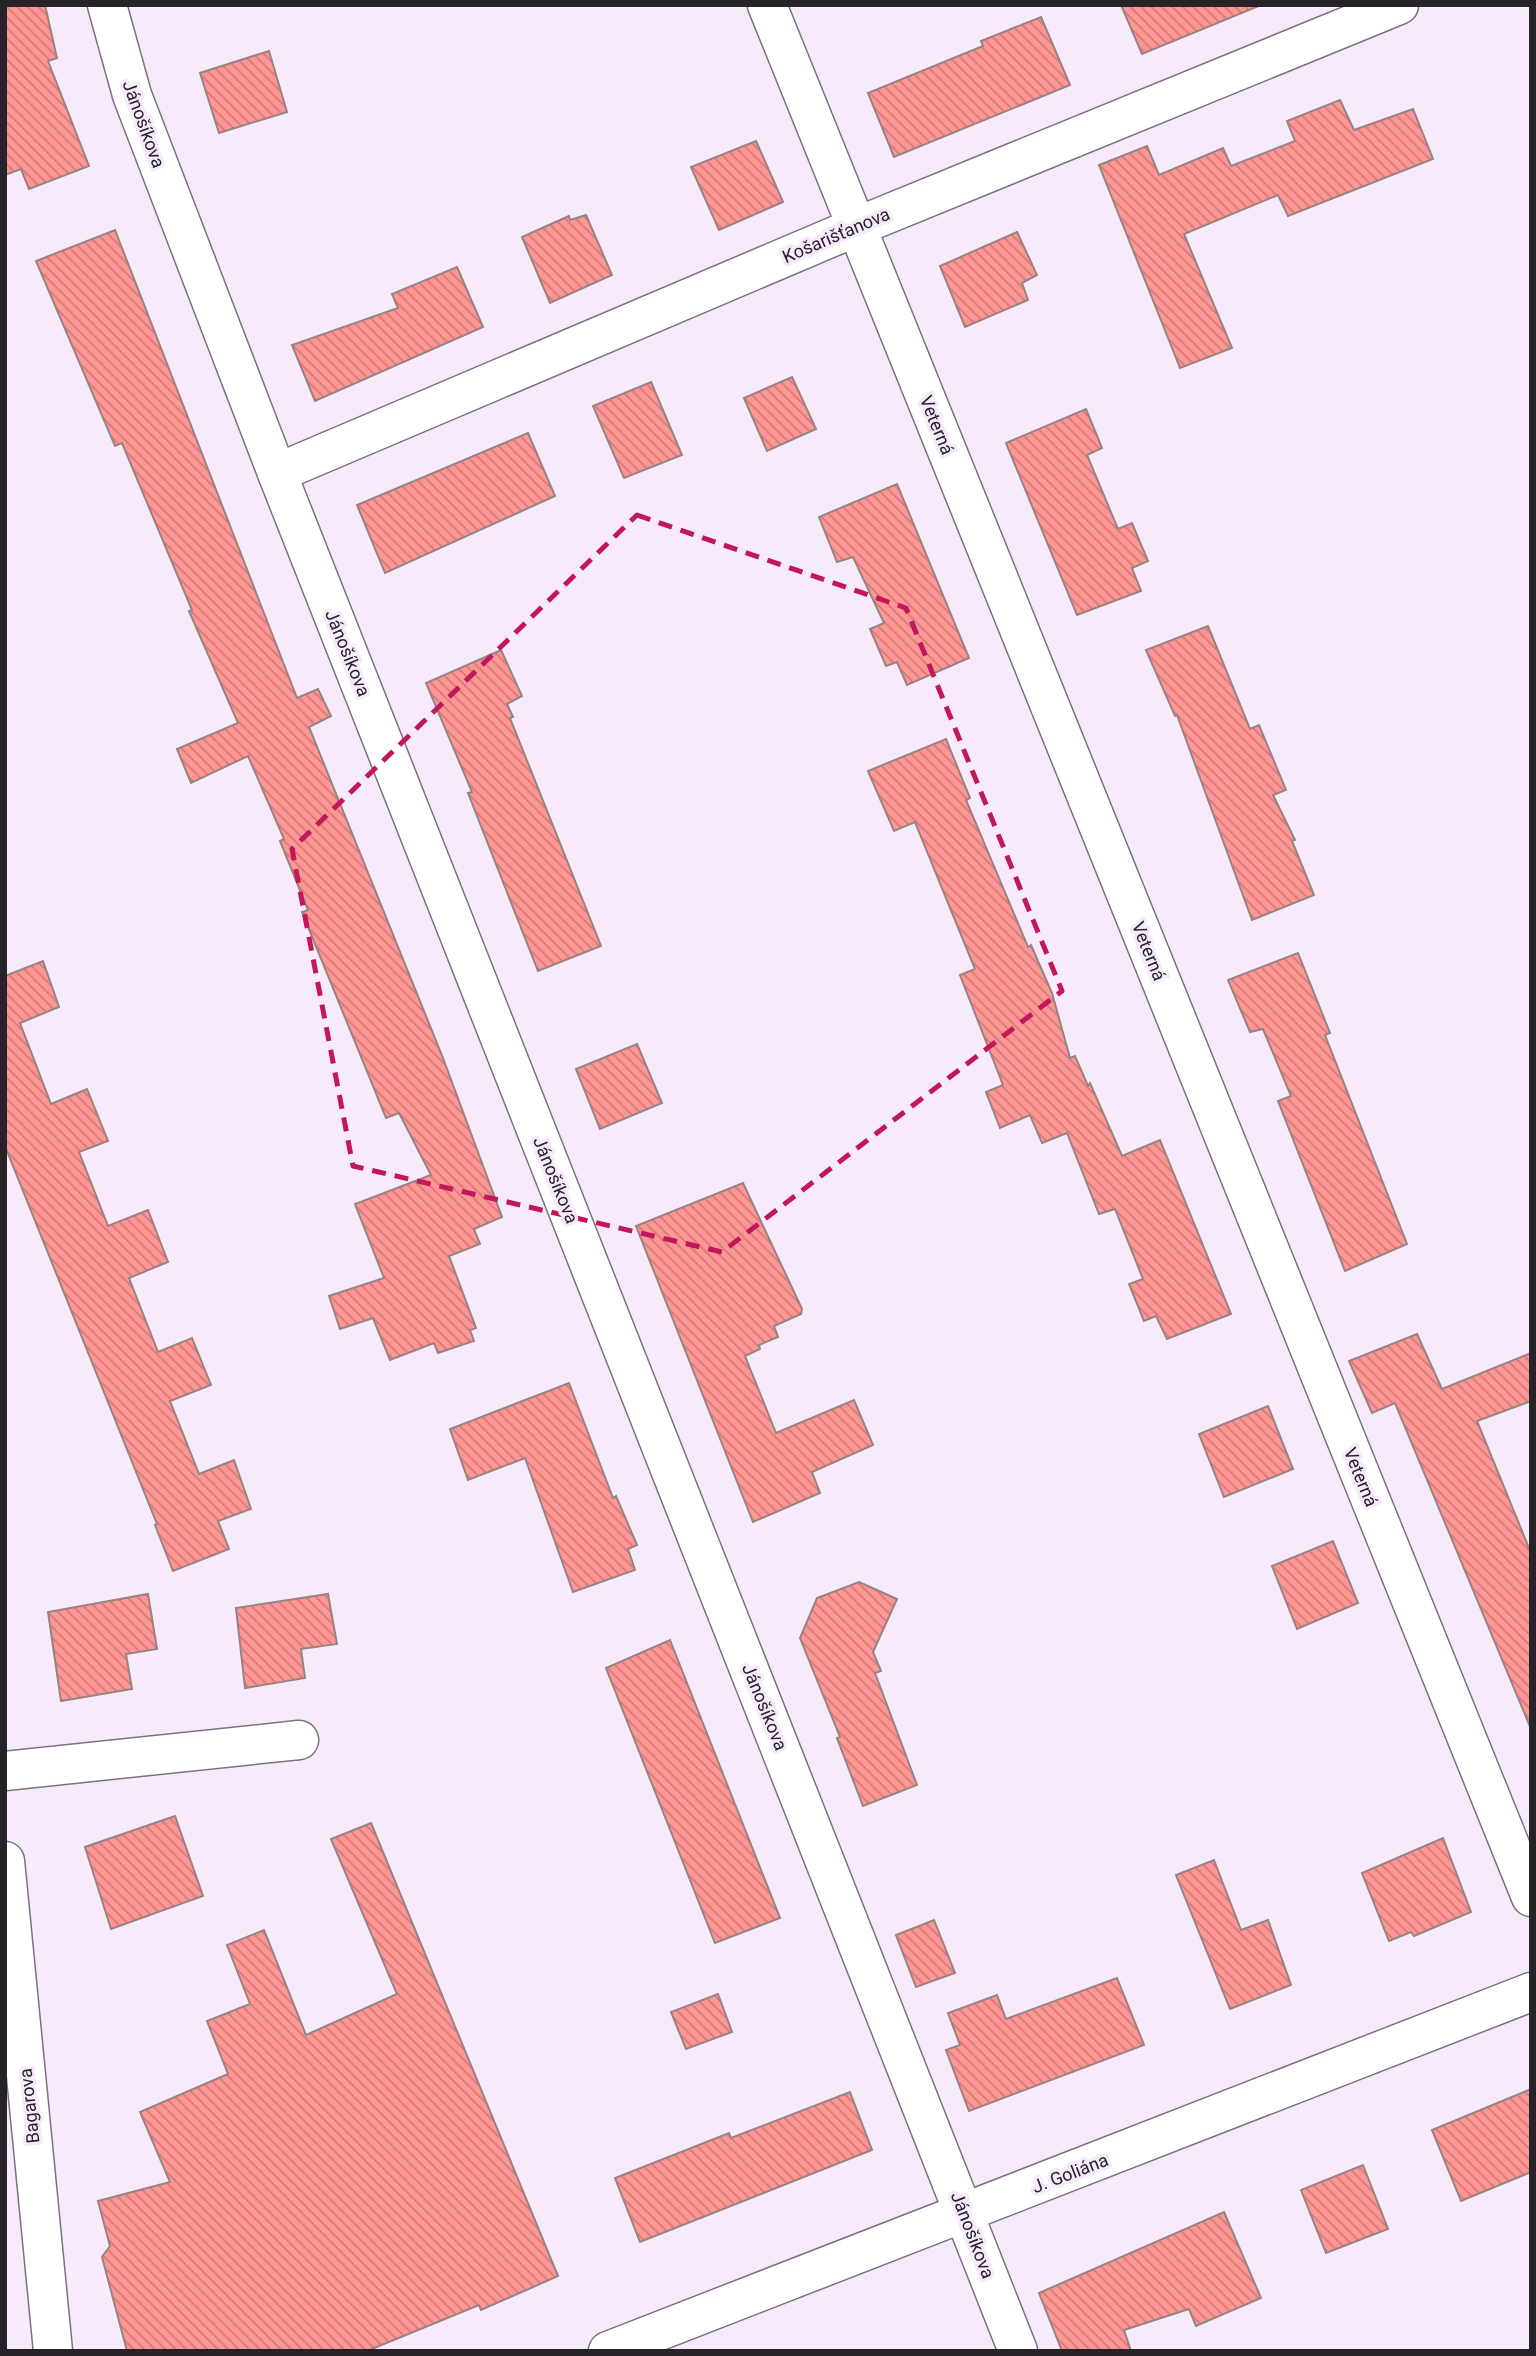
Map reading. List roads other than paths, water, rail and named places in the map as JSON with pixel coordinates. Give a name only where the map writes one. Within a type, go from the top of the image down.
[{"type":"street","name":"Jánošíkova","points":[[107,5],[132,95],[277,473],[1018,2351]]},
{"type":"street","name":"Veterná","points":[[767,5],[1531,1897]]},
{"type":"street","name":"Košarišťanova","points":[[277,473],[856,227],[1399,5]]},
{"type":"street","points":[[5,1771],[299,1740]]},
{"type":"street","name":"Bagarova","points":[[5,1861],[53,2351]]},
{"type":"street","name":"J. Goliána","points":[[608,2351],[1531,1992]]}]
